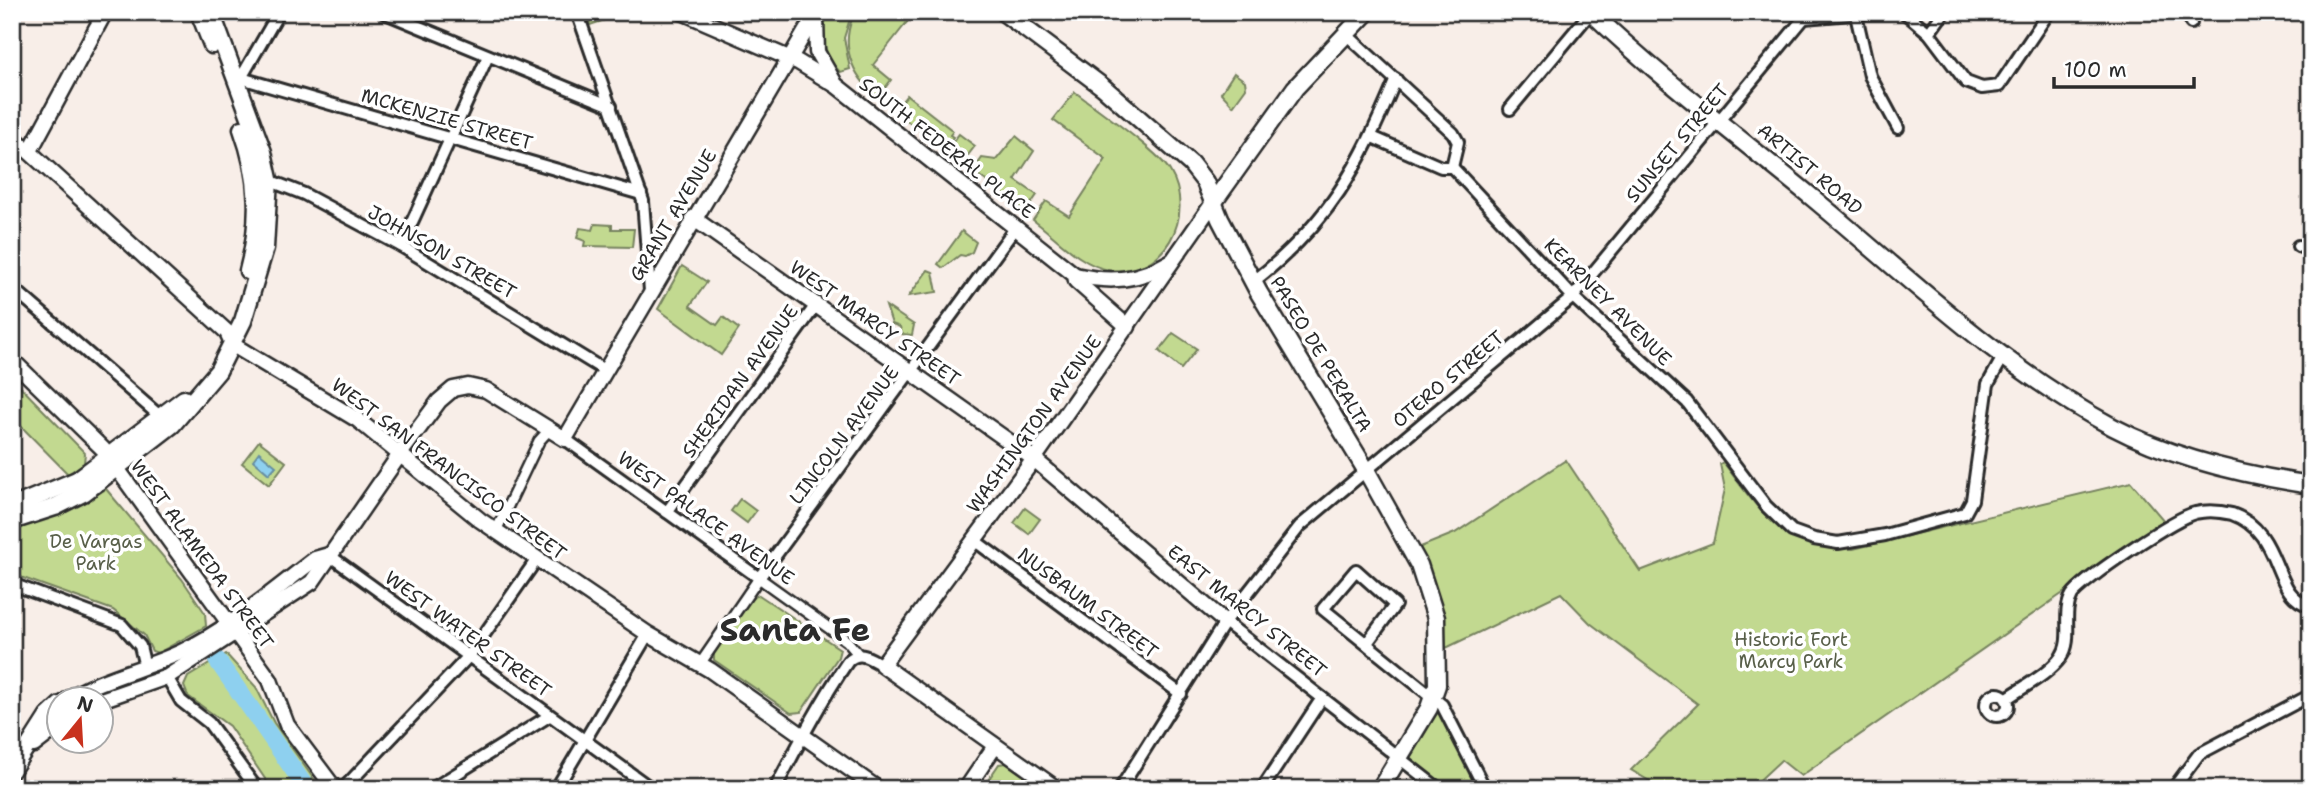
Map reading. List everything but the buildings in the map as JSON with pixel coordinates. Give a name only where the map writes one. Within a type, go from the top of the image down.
[{"type":"main road","points":[[199,12],[235,81]]},
{"type":"main road","points":[[12,521],[88,481],[183,415],[218,371],[230,338],[254,289],[265,248],[263,152],[211,12]]},
{"type":"main road","name":"PASEO DE PERALTA","points":[[1003,12],[1178,149],[1205,183],[1253,282],[1366,470],[1419,565],[1430,593],[1439,648],[1435,696],[1397,756],[1380,789]]},
{"type":"main road","points":[[1213,203],[1295,88],[1367,12]]},
{"type":"main road","name":"ARTIST ROAD","points":[[1591,12],[2003,357],[2115,428],[2192,458],[2265,478],[2311,485]]},
{"type":"main road","points":[[112,463],[187,395],[230,338]]},
{"type":"main road","points":[[12,507],[88,481]]},
{"type":"street","points":[[30,151],[105,12]]},
{"type":"street","points":[[235,81],[279,12]]},
{"type":"street","points":[[383,12],[611,106]]},
{"type":"street","points":[[577,12],[642,194],[650,291]]},
{"type":"street","name":"SOUTH FEDERAL PLACE","points":[[682,12],[790,58],[836,86],[1075,275],[1076,281],[1128,327]]},
{"type":"street","points":[[817,12],[814,33],[817,52],[836,86]]},
{"type":"street","name":"GRANT AVENUE","points":[[565,439],[817,12]]},
{"type":"street","points":[[1510,109],[1591,12]]},
{"type":"street","points":[[1803,14],[1856,15],[1875,12]]},
{"type":"street","points":[[1904,12],[1929,33],[1966,82],[1982,88],[1999,86],[2049,12]]},
{"type":"street","points":[[1929,33],[1944,12]]},
{"type":"street","name":"SUNSET STREET","points":[[1573,297],[1803,14]]},
{"type":"street","points":[[1856,15],[1870,76],[1898,128]]},
{"type":"street","points":[[1345,33],[1453,133],[1458,142],[1452,167],[1441,167],[1372,137]]},
{"type":"street","points":[[401,246],[488,57]]},
{"type":"street","points":[[1253,282],[1314,229],[1339,194],[1372,137],[1396,79]]},
{"type":"street","name":"MCKENZIE STREET","points":[[235,81],[450,138],[642,194]]},
{"type":"street","name":"WEST SAN FRANCISCO STREET","points":[[12,136],[230,338],[352,416],[438,489],[496,531],[648,634],[699,664],[878,789]]},
{"type":"street","name":"KEARNEY AVENUE","points":[[1452,167],[1573,297],[1687,402],[1766,506],[1792,531],[1814,539],[1838,543],[1885,535],[1965,513],[1972,500],[1988,384],[2003,357]]},
{"type":"street","name":"JOHNSON STREET","points":[[263,178],[316,200],[401,246],[604,370]]},
{"type":"street","name":"WASHINGTON AVENUE","points":[[881,665],[1034,459],[1213,203]]},
{"type":"street","name":"WEST MARCY STREET","points":[[693,218],[1034,459]]},
{"type":"street","name":"LINCOLN AVENUE","points":[[699,664],[759,578],[913,373],[1016,227]]},
{"type":"street","points":[[2298,246],[2311,250]]},
{"type":"street","points":[[1075,275],[1126,280],[1147,275],[1174,260]]},
{"type":"street","points":[[12,287],[162,418]]},
{"type":"street","name":"OTERO STREET","points":[[1120,789],[1225,622],[1300,526],[1573,297]]},
{"type":"street","name":"SHERIDAN AVENUE","points":[[667,512],[816,305]]},
{"type":"street","name":"WEST ALAMEDA STREET","points":[[12,360],[86,429],[112,463],[270,680],[290,729],[335,789]]},
{"type":"street","points":[[116,694],[167,677],[232,628],[314,559],[329,555],[448,392],[462,386],[486,390],[565,439]]},
{"type":"street","points":[[496,531],[540,441],[549,430]]},
{"type":"street","name":"WEST PALACE AVENUE","points":[[565,439],[847,642],[858,654]]},
{"type":"street","name":"EAST MARCY STREET","points":[[1034,459],[1225,622],[1439,789]]},
{"type":"street","points":[[2006,699],[2062,656],[2066,642],[2068,606],[2077,589],[2168,525],[2195,512],[2228,513],[2254,527],[2272,550],[2292,597],[2311,606]]},
{"type":"street","name":"NUSBAUM STREET","points":[[974,540],[1181,694]]},
{"type":"street","name":"WEST WATER STREET","points":[[329,555],[652,789]]},
{"type":"street","points":[[343,789],[469,656],[537,559]]},
{"type":"street","points":[[1367,643],[1395,605],[1356,570],[1323,609],[1435,696],[1485,789]]},
{"type":"street","points":[[12,584],[116,622],[128,629],[140,646],[145,667]]},
{"type":"street","points":[[556,789],[648,634]]},
{"type":"street","points":[[91,686],[102,680],[199,651]]},
{"type":"street","points":[[775,789],[802,742],[809,720],[846,664],[858,654],[881,665],[1057,789]]},
{"type":"street","points":[[167,677],[181,701],[209,723],[257,789]]},
{"type":"street","points":[[2173,789],[2199,754],[2311,695]]},
{"type":"street","points":[[1262,789],[1322,698]]},
{"type":"street","points":[[432,789],[549,716]]},
{"type":"street","points":[[12,771],[46,718]]},
{"type":"street","points":[[27,750],[46,736]]},
{"type":"street","points":[[12,740],[27,750]]},
{"type":"street","points":[[966,789],[995,746]]},
{"type":"green space","points":[[586,12],[629,12],[590,25]]},
{"type":"green space","points":[[828,12],[852,12],[844,38],[850,69],[840,72],[830,59],[825,44],[824,28]]},
{"type":"green space","points":[[855,12],[915,12],[873,65],[891,80],[878,97],[861,79],[850,59],[848,36]]},
{"type":"green space","points":[[1234,73],[1245,81],[1246,88],[1233,106],[1221,93]]},
{"type":"green space","points":[[1075,92],[1126,130],[1170,171],[1180,207],[1177,224],[1160,254],[1146,264],[1129,270],[1098,267],[1078,256],[1033,220],[1046,201],[1069,216],[1106,159],[1053,120]]},
{"type":"green space","points":[[907,95],[953,131],[950,135],[953,137],[944,149],[894,111]]},
{"type":"green space","points":[[959,134],[975,146],[962,163],[946,151]]},
{"type":"green space","points":[[1016,136],[1034,151],[1015,180],[1037,195],[1026,211],[973,171],[982,158],[996,160]]},
{"type":"green space","points":[[595,224],[612,225],[612,229],[634,229],[632,247],[584,246],[585,241],[577,238],[580,228],[593,230]]},
{"type":"green space","points":[[962,231],[976,242],[972,252],[965,256],[960,255],[943,268],[938,264]]},
{"type":"green space","points":[[682,266],[707,282],[690,306],[717,325],[723,317],[739,329],[721,355],[658,309]]},
{"type":"green space","points":[[928,270],[933,272],[937,292],[909,296]]},
{"type":"green space","points":[[886,306],[914,325],[912,335],[902,334],[900,327],[892,324]]},
{"type":"green space","points":[[1173,333],[1197,349],[1181,369],[1159,351]]},
{"type":"green space","points":[[12,378],[85,453],[84,463],[68,474],[12,417]]},
{"type":"green space","points":[[259,441],[286,462],[269,485],[242,463]]},
{"type":"green space","name":"Historic Fort Marcy Park","points":[[1566,460],[1640,571],[1713,543],[1725,489],[1720,464],[1723,462],[1750,498],[1776,524],[1790,534],[1828,546],[1853,549],[2131,482],[2165,522],[1801,776],[1781,760],[1750,789],[1663,789],[1631,770],[1698,704],[1590,623],[1561,593],[1446,648],[1444,646],[1441,608],[1434,583],[1418,548],[1455,533]]},
{"type":"green space","name":"De Vargas Park","points":[[106,489],[182,579],[205,613],[206,626],[158,653],[152,651],[144,635],[113,610],[12,574],[12,525],[68,510]]},
{"type":"green space","points":[[740,499],[756,511],[747,523],[731,511]]},
{"type":"green space","points":[[1025,508],[1040,519],[1029,534],[1014,523]]},
{"type":"green space","points":[[759,595],[840,649],[838,657],[801,712],[791,713],[714,660],[714,651],[752,598]]},
{"type":"green space","points":[[226,654],[256,687],[274,723],[321,789],[272,789],[229,726],[188,696],[184,686],[188,677]]},
{"type":"green space","points":[[1439,710],[1479,789],[1448,789],[1410,758]]},
{"type":"green space","points":[[1006,763],[1043,789],[982,789],[999,764]]},
{"type":"water","points":[[259,452],[276,466],[269,474],[253,460]]},
{"type":"waterway","points":[[217,660],[307,789]]},
{"type":"district","name":"Santa Fe","points":[[795,629]]}]
